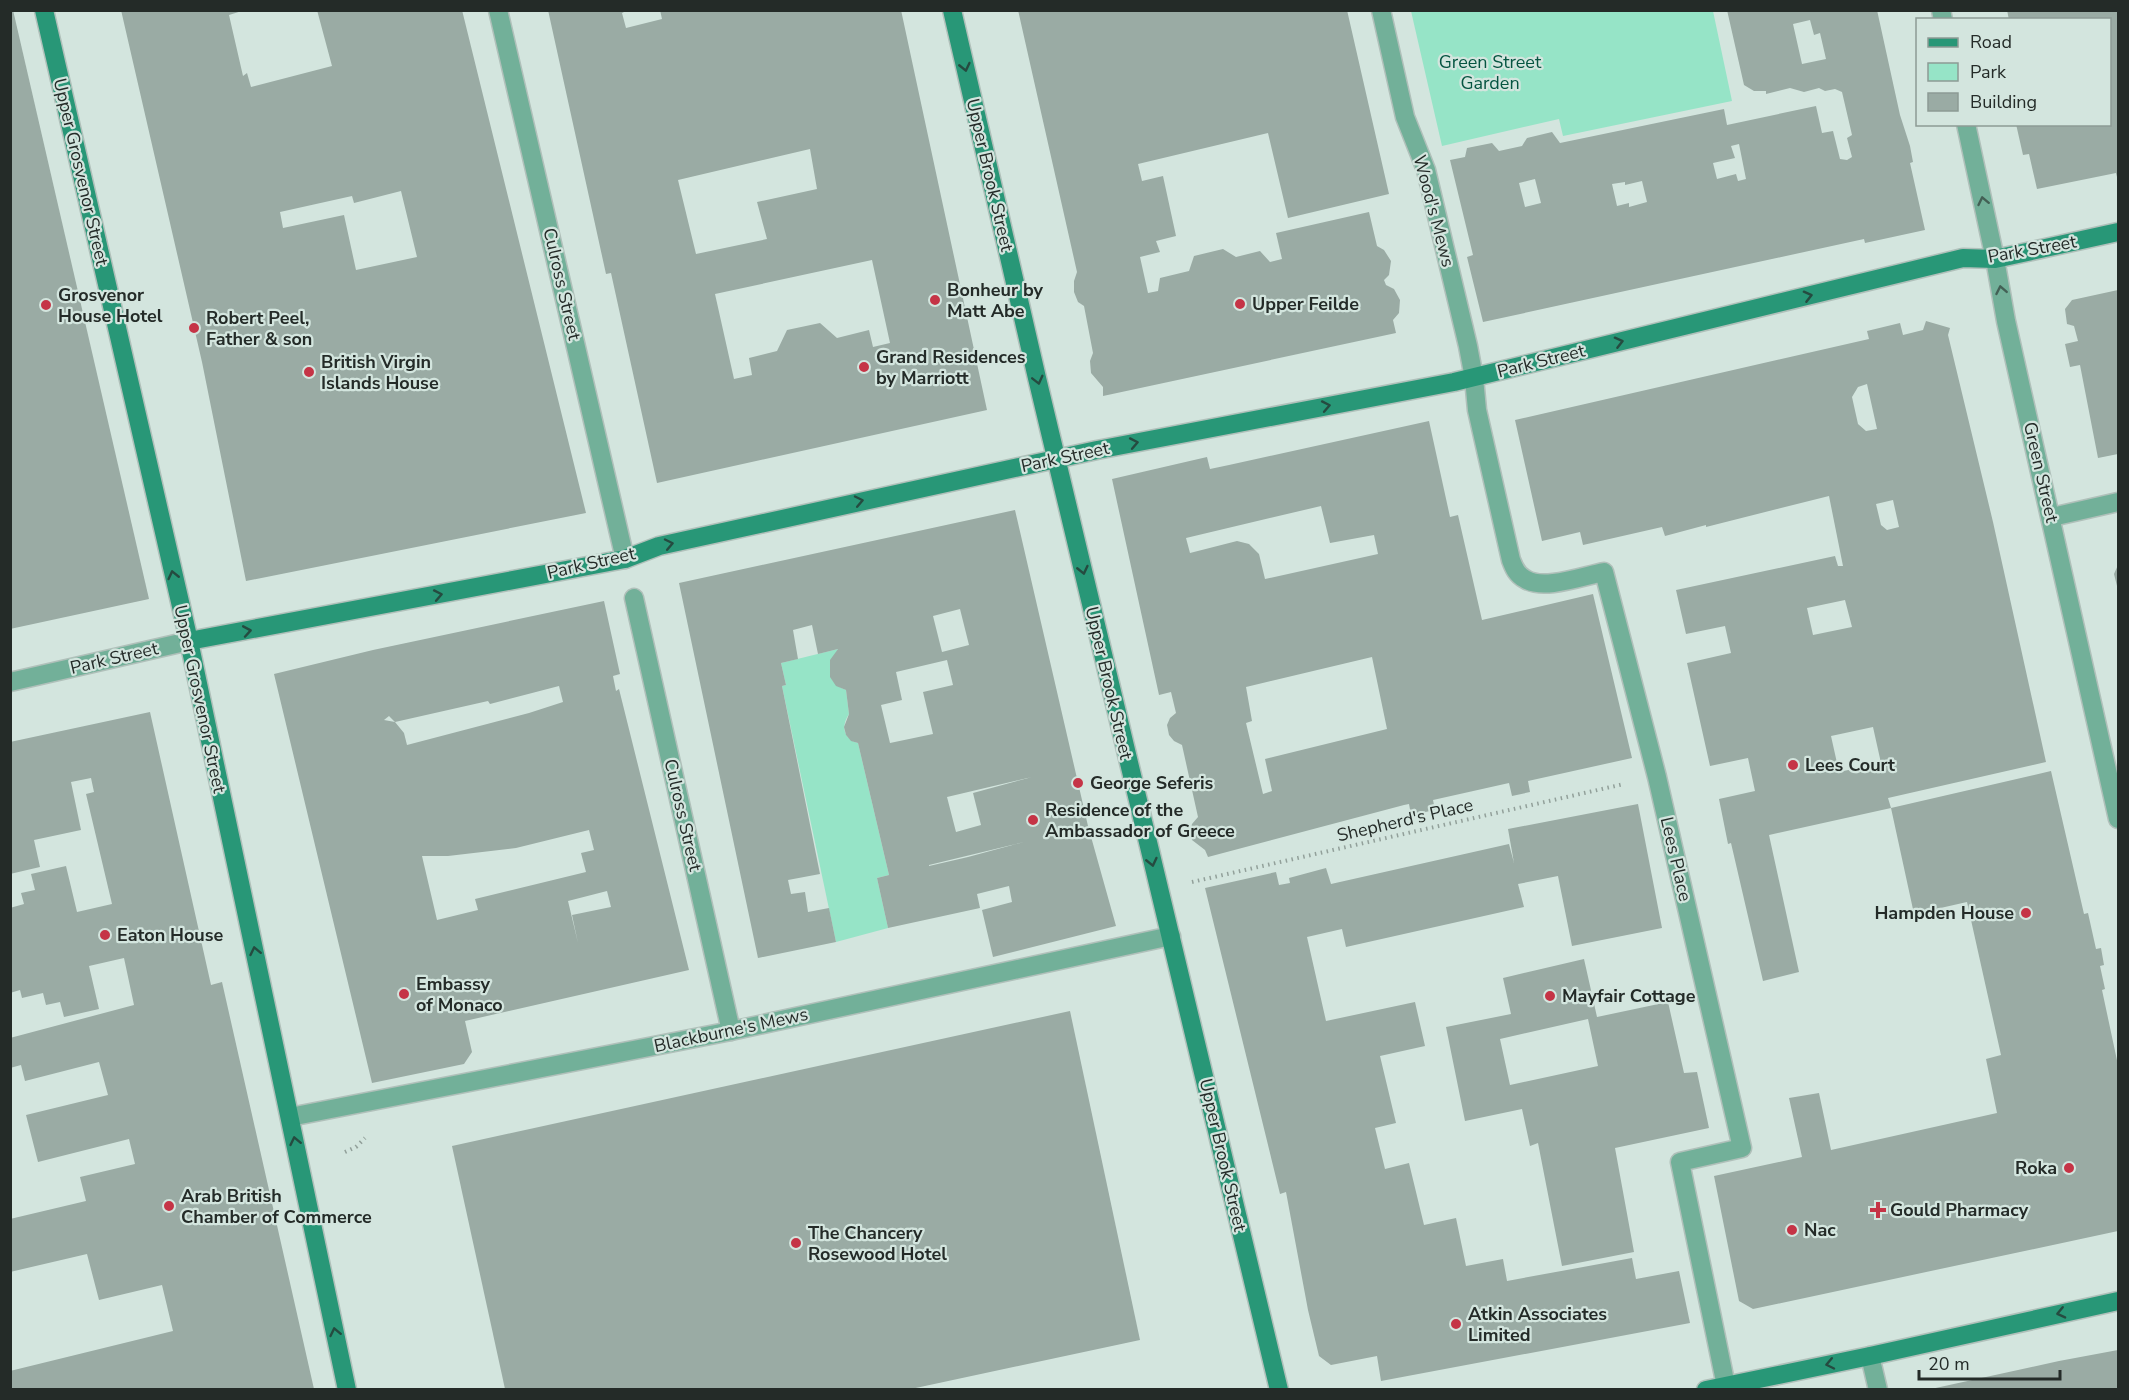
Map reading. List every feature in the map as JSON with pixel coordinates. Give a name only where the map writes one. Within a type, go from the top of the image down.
[{"type":"street","name":"Upper Grosvenor Street","points":[[44,10],[189,641],[347,1389]]},
{"type":"street","name":"Culross Street","points":[[498,10],[625,559]]},
{"type":"street","name":"Upper Brook Street","points":[[952,10],[1056,459],[1279,1389]]},
{"type":"street","name":"Wood's Mews","points":[[1381,10],[1405,117],[1426,170],[1474,378]]},
{"type":"street","name":"Green Street","points":[[1966,126],[2007,321],[2118,819]]},
{"type":"street","name":"Park Street","points":[[10,682],[189,641],[625,559],[659,546],[1056,459],[1474,378],[1963,258],[1995,259],[2118,232]]},
{"type":"street","name":"Lees Place","points":[[1474,378],[1477,410],[1511,560],[1516,572],[1525,580],[1537,584],[1550,584],[1604,572],[1657,777],[1742,1148],[1680,1162],[1726,1386]]},
{"type":"street","points":[[2052,517],[2118,502]]},
{"type":"street","name":"Culross Street","points":[[634,598],[732,1031]]},
{"type":"street","name":"Blackburne's Mews","points":[[290,1117],[732,1031],[1171,936]]},
{"type":"street","points":[[1706,1389],[1870,1356],[2118,1301]]},
{"type":"street","points":[[1870,1356],[1878,1389]]},
{"type":"path","name":"Shepherd's Place","points":[[1158,889],[1657,777]]},
{"type":"path","points":[[345,1152],[356,1147],[372,1131]]},
{"type":"green space","name":"Green Street Garden","points":[[1411,11],[1713,11],[1732,101],[1563,136],[1559,119],[1442,146]]},
{"type":"green space","points":[[838,649],[832,661],[831,678],[839,687],[846,690],[849,714],[844,727],[845,732],[849,738],[858,743],[889,875],[877,878],[888,928],[836,942],[782,686],[786,685],[781,663]]},
{"type":"building","name":"Grosvenor House Hotel","points":[[10,10],[13,10],[149,599],[10,629]]},
{"type":"building","points":[[121,10],[245,10],[229,15],[243,76],[247,73],[251,87],[332,66],[317,10],[462,10],[586,513],[246,581],[202,362]],"holes":[[[401,191],[417,257],[356,270],[344,215],[283,228],[280,212],[352,196],[354,203]]]},
{"type":"building","points":[[548,10],[628,10],[622,13],[626,28],[662,19],[660,10],[901,10],[987,410],[657,483],[611,273],[606,274]],"holes":[[[810,149],[817,189],[757,202],[767,239],[696,254],[678,180]],[[872,260],[890,343],[873,347],[869,330],[837,338],[820,323],[787,330],[777,351],[749,358],[752,375],[734,379],[715,294]]]},
{"type":"building","points":[[1018,10],[1347,10],[1389,194],[1288,218],[1268,133],[1138,164],[1142,181],[1163,176],[1176,236],[1156,241],[1160,252],[1140,257],[1148,293],[1158,291],[1160,278],[1189,271],[1194,256],[1223,249],[1236,257],[1260,251],[1270,262],[1282,259],[1276,233],[1369,212],[1377,246],[1384,250],[1391,261],[1389,275],[1384,280],[1386,285],[1394,289],[1400,300],[1399,313],[1393,320],[1396,333],[1103,396],[1103,387],[1091,373],[1090,361],[1093,353],[1084,306],[1078,302],[1074,292],[1077,272]]},
{"type":"building","points":[[1727,10],[1877,10],[1900,115],[1910,146],[1913,162],[1910,163],[1925,230],[1865,243],[1864,239],[1483,322],[1467,257],[1473,255],[1450,160],[1465,157],[1467,148],[1492,143],[1499,151],[1522,146],[1527,138],[1552,132],[1560,143],[1724,109],[1727,125],[1816,106],[1822,133],[1833,131],[1840,159],[1847,160],[1852,157],[1847,138],[1852,135],[1842,92],[1835,89],[1825,91],[1819,88],[1804,92],[1790,88],[1766,94],[1766,91],[1754,91],[1744,85]],"holes":[[[1810,20],[1814,35],[1820,33],[1826,59],[1802,64],[1793,24]],[[1739,144],[1746,179],[1738,181],[1736,174],[1717,179],[1713,163],[1735,158],[1731,146]],[[1535,179],[1541,203],[1525,207],[1519,183]],[[1642,181],[1647,202],[1629,207],[1629,203],[1617,206],[1612,184],[1625,182],[1625,185]]]},
{"type":"building","points":[[2007,10],[2118,10],[2118,181],[2116,173],[2037,189],[2029,154],[2023,155],[2016,126],[2111,126],[2111,18],[2009,18]]},
{"type":"building","points":[[2118,290],[2118,454],[2098,458],[2080,365],[2070,367],[2065,344],[2078,341],[2074,326],[2067,324],[2065,309],[2072,300]]},
{"type":"building","points":[[1926,321],[1950,328],[1948,335],[1993,522],[2046,762],[1888,798],[1891,808],[1769,835],[1799,972],[1763,981],[1731,843],[1728,844],[1719,799],[1755,791],[1748,758],[1710,766],[1687,663],[1731,653],[1725,626],[1686,634],[1676,590],[1835,556],[1838,566],[1843,566],[1829,496],[1665,536],[1662,527],[1583,545],[1580,532],[1542,541],[1515,420],[1869,339],[1867,331],[1900,323],[1903,335],[1923,330]],"holes":[[[1867,384],[1877,429],[1866,431],[1858,424],[1852,397],[1858,387]],[[1893,500],[1899,527],[1887,530],[1881,525],[1876,504]],[[1845,600],[1852,627],[1813,635],[1807,608]],[[1873,727],[1881,763],[1839,772],[1831,736]]]},
{"type":"building","points":[[1429,421],[1450,517],[1458,515],[1482,620],[1593,594],[1632,758],[1528,781],[1530,792],[1512,796],[1509,783],[1433,800],[1435,810],[1411,815],[1409,804],[1404,805],[1208,857],[1205,850],[1192,840],[1190,833],[1192,824],[1198,817],[1182,745],[1169,735],[1167,725],[1176,713],[1171,692],[1159,695],[1112,479],[1207,457],[1210,469]],"holes":[[[1321,506],[1330,543],[1374,535],[1378,554],[1265,579],[1259,554],[1249,544],[1237,541],[1190,553],[1186,538]],[[1372,657],[1387,729],[1265,759],[1272,791],[1263,794],[1246,723],[1252,721],[1246,687]]]},
{"type":"building","points":[[1015,510],[1088,826],[1116,926],[993,957],[982,910],[1012,902],[1009,886],[977,894],[980,908],[888,928],[877,878],[889,875],[858,743],[851,741],[844,727],[849,714],[846,690],[836,686],[830,677],[830,660],[838,649],[818,654],[812,625],[793,630],[798,659],[781,663],[786,685],[782,686],[820,874],[788,880],[791,894],[805,892],[808,912],[829,908],[836,942],[758,958],[679,583]],"holes":[[[960,609],[969,645],[942,652],[933,616]],[[947,660],[953,685],[923,692],[933,734],[890,743],[881,705],[902,700],[896,672]],[[1032,777],[973,793],[981,825],[956,832],[947,797]],[[1024,842],[968,857],[929,865]]]},
{"type":"building","points":[[2118,565],[2118,590],[2114,574]]},
{"type":"building","points":[[604,601],[620,674],[613,676],[616,691],[619,689],[689,970],[465,1021],[472,1052],[464,1064],[372,1083],[274,674],[373,650]],"holes":[[[559,686],[563,702],[407,745],[404,733],[395,722],[488,701],[490,704]],[[389,716],[395,722],[384,720]],[[589,830],[594,850],[581,853],[586,872],[475,899],[478,910],[437,920],[422,856],[448,856],[516,848]],[[607,891],[611,907],[572,915],[578,943],[568,901]]]},
{"type":"building","points":[[150,712],[211,985],[222,982],[314,1389],[10,1389],[10,1371],[173,1331],[162,1285],[99,1300],[87,1254],[10,1272],[10,1219],[86,1201],[80,1177],[135,1164],[129,1139],[38,1162],[26,1115],[108,1095],[99,1062],[25,1081],[21,1065],[10,1068],[10,1038],[134,1005],[124,958],[89,966],[99,1009],[64,1017],[60,1002],[46,1005],[43,993],[22,998],[20,990],[10,993],[10,908],[24,904],[21,893],[35,890],[31,874],[66,866],[77,912],[112,904],[86,794],[94,792],[91,778],[71,782],[81,830],[34,840],[40,867],[10,874],[10,742]]},
{"type":"building","points":[[2051,771],[2084,914],[2088,913],[2096,949],[2101,948],[2104,965],[2100,966],[2105,989],[2102,990],[2118,1065],[2118,1231],[1753,1309],[1739,1301],[1714,1176],[1802,1157],[1789,1098],[1819,1093],[1831,1150],[1997,1113],[1986,1059],[2001,1055],[1967,902],[1914,914],[1891,808]]},
{"type":"building","points":[[1638,804],[1662,928],[1572,946],[1558,876],[1518,884],[1524,907],[1346,947],[1342,929],[1307,937],[1326,1021],[1415,1002],[1425,1046],[1380,1056],[1396,1123],[1375,1128],[1385,1169],[1409,1163],[1424,1225],[1456,1218],[1466,1266],[1503,1259],[1507,1281],[1632,1258],[1636,1279],[1679,1271],[1690,1323],[1381,1381],[1377,1356],[1331,1365],[1319,1356],[1286,1192],[1280,1194],[1205,888],[1276,872],[1279,885],[1290,883],[1289,878],[1326,868],[1331,884],[1509,844],[1514,863],[1508,829]]},
{"type":"building","points":[[1584,959],[1597,1017],[1668,1002],[1684,1073],[1697,1072],[1709,1128],[1615,1148],[1634,1252],[1562,1266],[1538,1143],[1530,1146],[1522,1109],[1465,1121],[1446,1027],[1511,1014],[1503,978]],"holes":[[[1588,1019],[1598,1066],[1510,1085],[1500,1039]]]},
{"type":"building","name":"The Chancery Rosewood Hotel","points":[[1070,1011],[1140,1340],[911,1389],[505,1389],[452,1146]]},
{"type":"building","points":[[2118,1350],[2118,1389],[1931,1389],[2059,1361]]},
{"type":"place","name":"Bonheur by Matt Abe","points":[[935,300]]},
{"type":"place","name":"Upper Feilde","points":[[1240,304]]},
{"type":"place","name":"Grosvenor House Hotel","points":[[46,305]]},
{"type":"place","name":"Robert Peel, Father & son","points":[[194,328]]},
{"type":"place","name":"Grand Residences by Marriott","points":[[864,367]]},
{"type":"place","name":"British Virgin Islands House","points":[[309,372]]},
{"type":"place","name":"Lees Court","points":[[1793,765]]},
{"type":"place","name":"George Seferis","points":[[1078,783]]},
{"type":"place","name":"Residence of the Ambassador of Greece","points":[[1033,820]]},
{"type":"place","name":"Hampden House","points":[[2026,913]]},
{"type":"place","name":"Eaton House","points":[[105,935]]},
{"type":"place","name":"Embassy of Monaco","points":[[404,994]]},
{"type":"place","name":"Mayfair Cottage","points":[[1550,996]]},
{"type":"place","name":"Roka","points":[[2069,1168]]},
{"type":"place","name":"Arab British Chamber of Commerce","points":[[169,1206]]},
{"type":"place","name":"Gould Pharmacy","points":[[1878,1210]]},
{"type":"place","name":"Nac","points":[[1792,1230]]},
{"type":"place","name":"The Chancery Rosewood Hotel","points":[[796,1243]]},
{"type":"place","name":"Atkin Associates Limited","points":[[1456,1324]]}]
